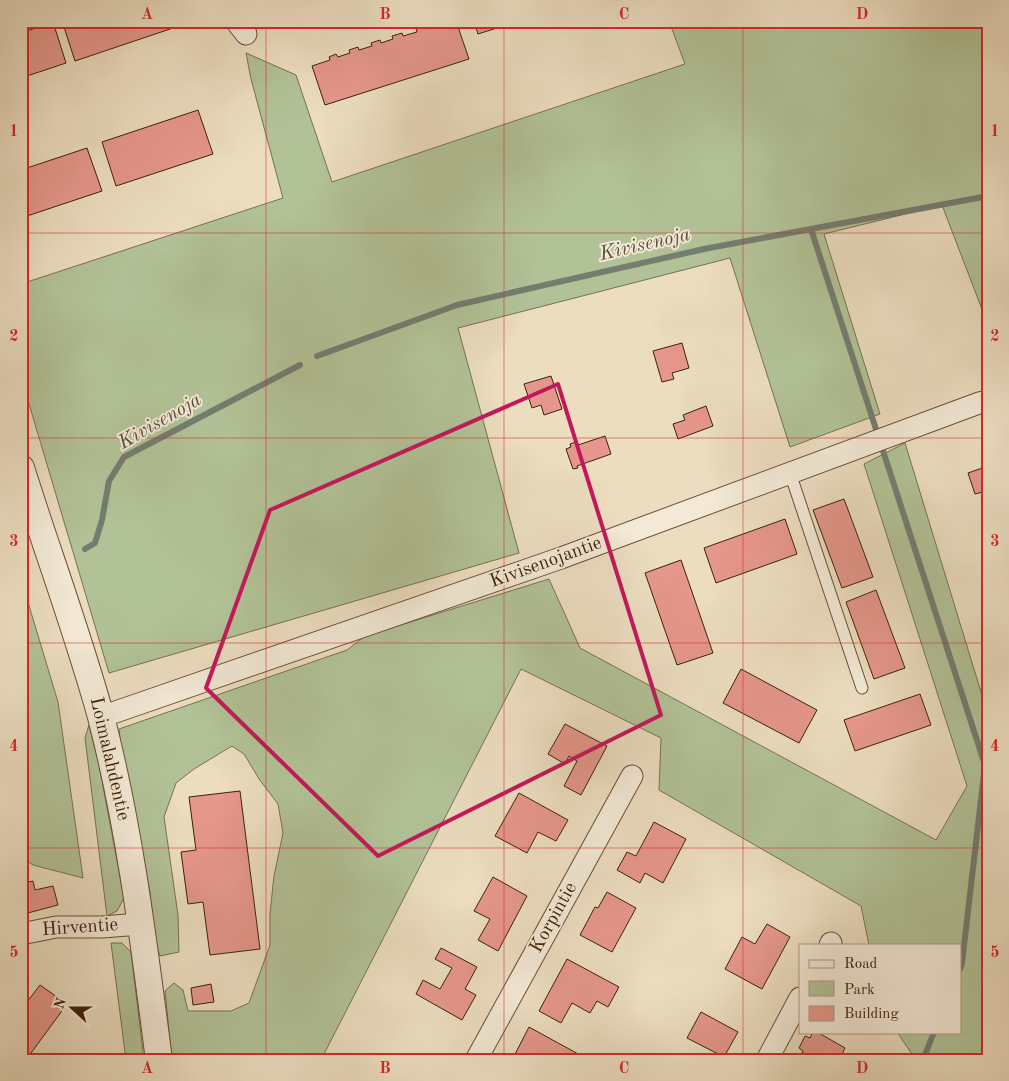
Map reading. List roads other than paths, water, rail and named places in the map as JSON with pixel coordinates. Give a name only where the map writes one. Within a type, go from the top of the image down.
[{"type":"street","name":"Kivisenojantie","points":[[101,717],[562,558],[988,401]]},
{"type":"street","name":"Loimalahdentie","points":[[21,468],[64,596],[101,717],[127,835],[159,1060]]},
{"type":"street","name":"Korpintie","points":[[476,1060],[632,776]]},
{"type":"street","name":"Hirventie","points":[[21,934],[56,927],[102,927],[140,924]]},
{"type":"street","points":[[767,1060],[799,1000]]},
{"type":"lane","points":[[790,473],[862,688]]},
{"type":"waterway","name":"Kivisenoja","points":[[317,356],[457,305],[704,249],[988,196]]},
{"type":"waterway","points":[[811,229],[985,765],[962,963]]},
{"type":"waterway","name":"Kivisenoja","points":[[85,549],[95,543],[102,520],[109,481],[124,457],[300,365]]},
{"type":"waterway","points":[[923,1060],[933,1034]]}]
